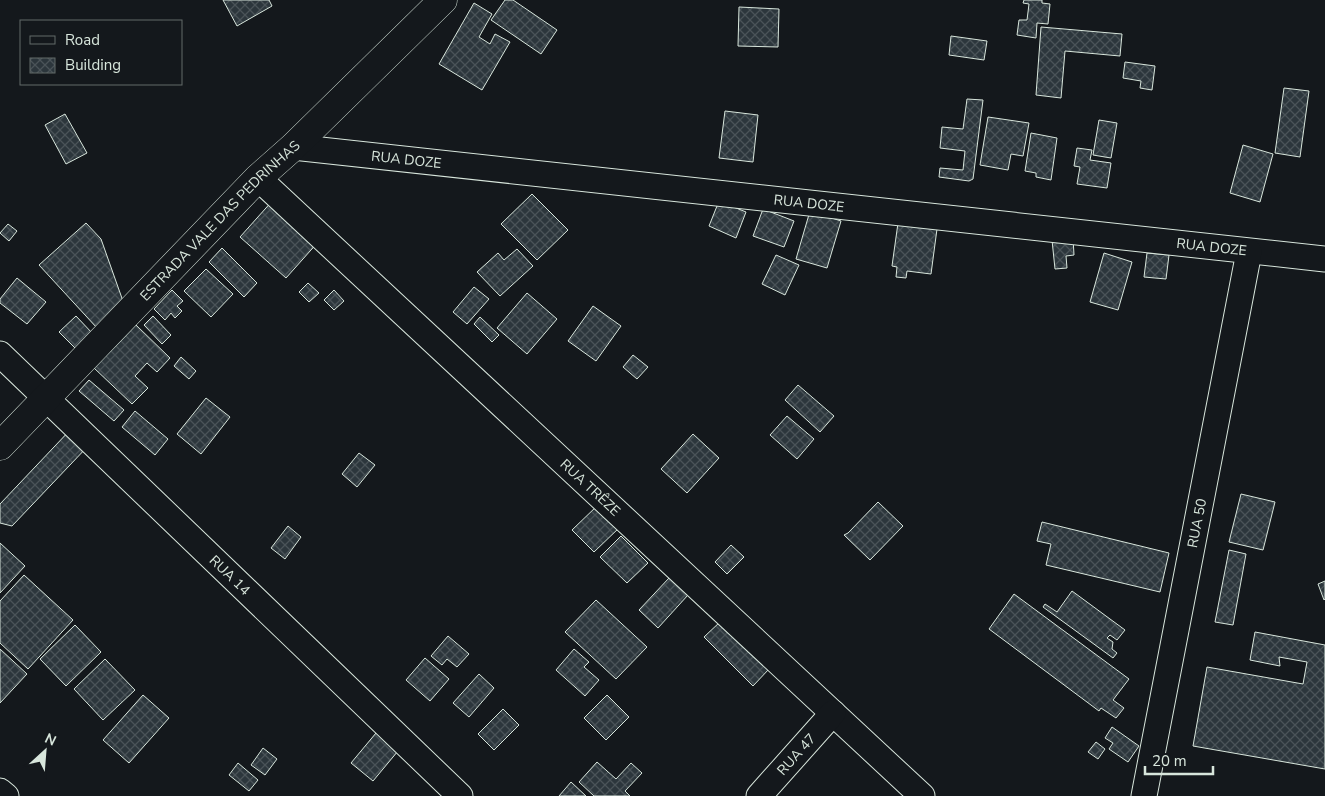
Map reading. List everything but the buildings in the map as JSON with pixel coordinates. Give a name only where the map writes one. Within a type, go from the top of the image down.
[{"type":"main road","name":"ESTRADA VALE DAS PEDRINHAS","points":[[0,446],[258,178],[293,147],[443,0]]},
{"type":"street","name":"RUA DOZE","points":[[293,147],[1325,259]]},
{"type":"street","name":"RUA TRÊZE","points":[[258,178],[922,796]]},
{"type":"street","name":"RUA 50","points":[[1144,796],[1248,252]]},
{"type":"street","name":"RUA 14","points":[[0,354],[460,796]]},
{"type":"street","name":"RUA 47","points":[[759,796],[833,713]]},
{"type":"street","points":[[0,790],[6,796]]}]
